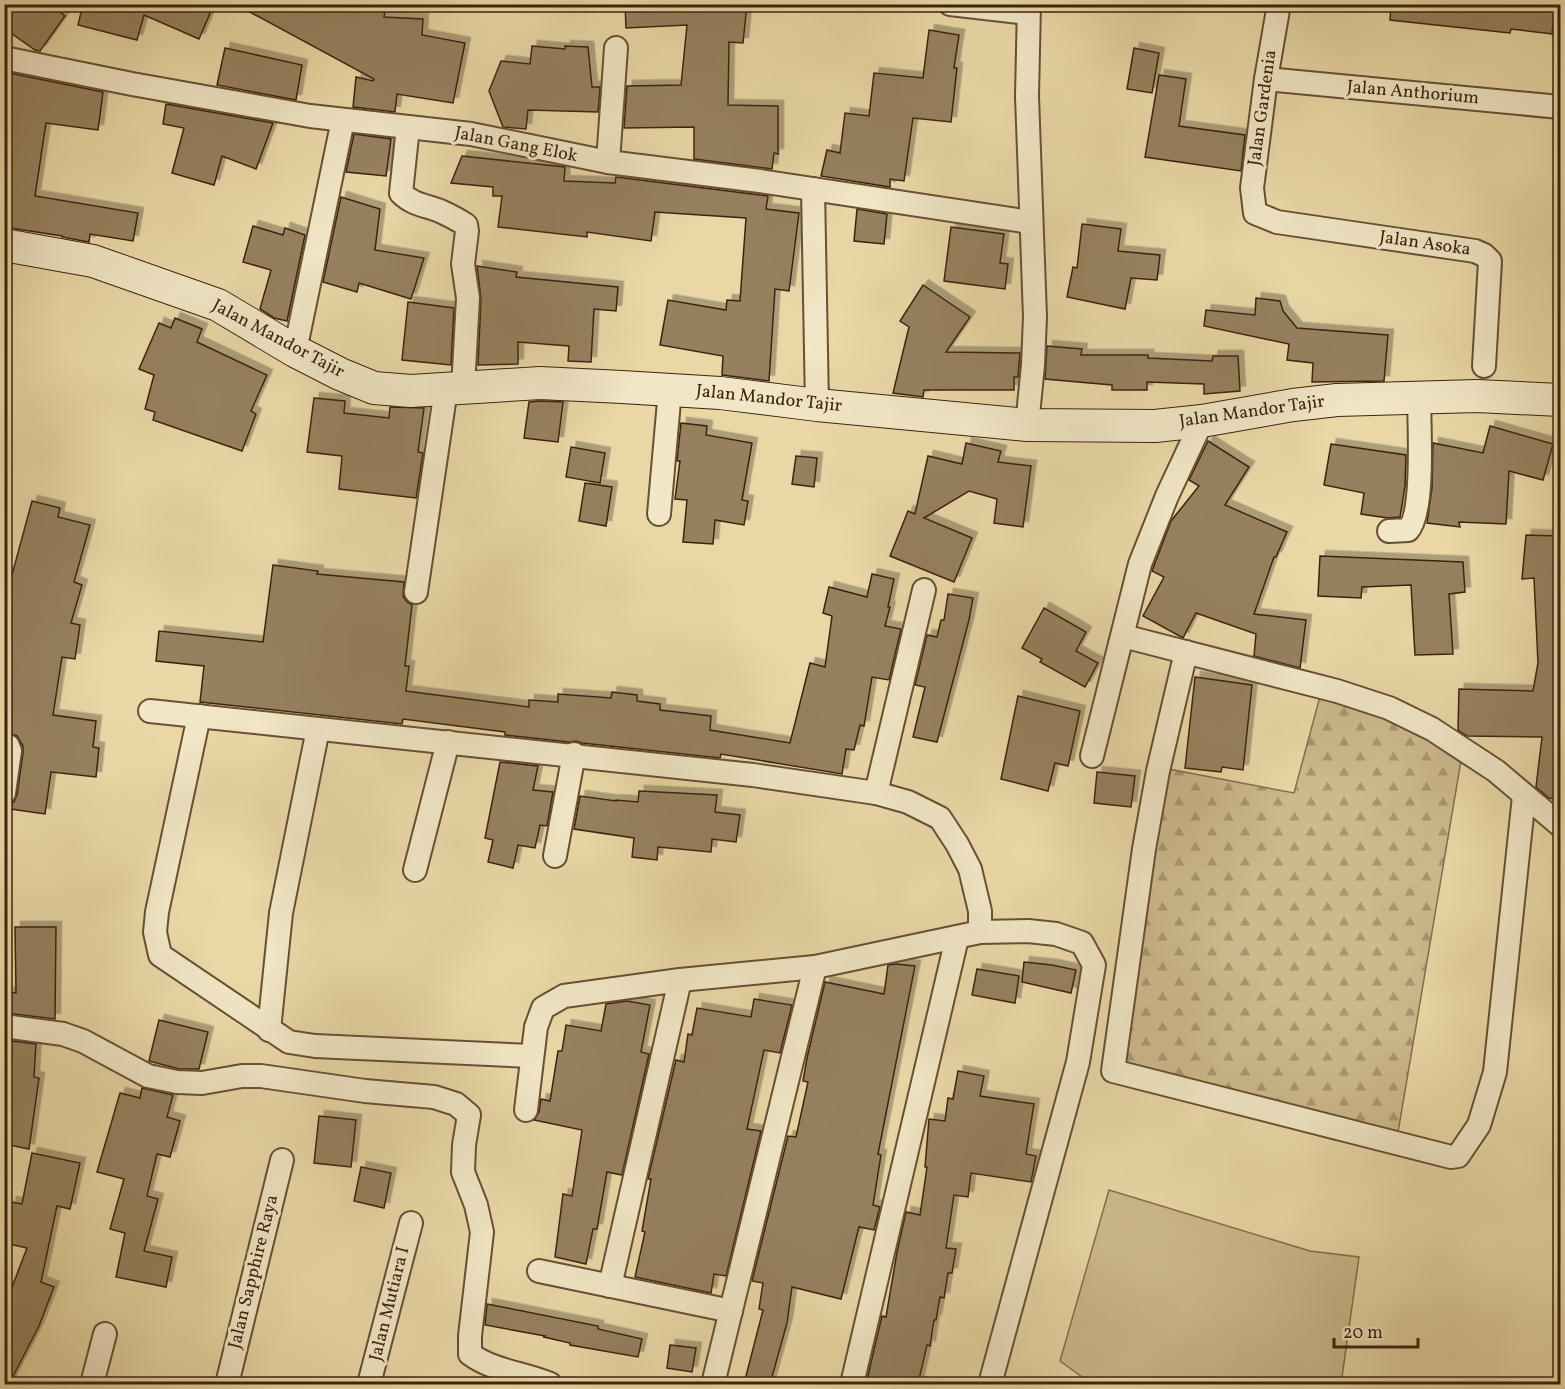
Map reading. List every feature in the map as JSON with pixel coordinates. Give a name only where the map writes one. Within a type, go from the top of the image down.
[{"type":"main road","name":"Jalan Mandor Tajir","points":[[4,245],[93,261],[218,305],[295,351],[374,388],[411,391],[540,383],[670,390],[720,393],[817,405],[1027,425],[1155,426],[1337,400],[1477,396],[1560,400]]},
{"type":"street","points":[[950,4],[1029,9],[1027,96],[1035,317],[1027,425]]},
{"type":"street","name":"Jalan Gardenia","points":[[1256,213],[1252,188],[1266,79],[1279,4]]},
{"type":"street","points":[[608,162],[616,48]]},
{"type":"street","name":"Jalan Gang Elok","points":[[4,58],[310,116],[471,134],[608,162],[813,189],[1030,222]]},
{"type":"street","name":"Jalan Anthorium","points":[[1266,79],[1560,107]]},
{"type":"street","points":[[295,351],[343,120]]},
{"type":"street","points":[[408,127],[401,192],[408,200],[438,210],[466,225],[467,231],[463,264],[468,298],[454,388],[416,592]]},
{"type":"street","points":[[813,189],[817,405]]},
{"type":"street","name":"Jalan Asoka","points":[[1256,213],[1277,222],[1475,251],[1484,255],[1490,261],[1484,366]]},
{"type":"street","points":[[659,514],[670,390]]},
{"type":"street","points":[[1389,531],[1408,530],[1414,522],[1420,474],[1419,397]]},
{"type":"street","points":[[1092,756],[1140,564],[1167,496],[1202,421]]},
{"type":"street","points":[[876,793],[924,590]]},
{"type":"street","points":[[1123,636],[1337,690],[1389,708],[1432,729],[1496,771],[1560,825]]},
{"type":"street","points":[[1186,652],[1154,794],[1113,1071],[1451,1157],[1458,1156],[1479,1125],[1495,1072],[1524,796]]},
{"type":"street","points":[[150,711],[574,754],[753,775],[876,793],[908,802],[940,818],[970,869],[980,910],[980,932]]},
{"type":"street","points":[[199,716],[157,912],[154,932],[160,955],[289,1042],[315,1046],[532,1056]]},
{"type":"street","points":[[269,1030],[281,913],[318,729]]},
{"type":"street","points":[[415,870],[448,742]]},
{"type":"street","points":[[4,745],[10,751],[4,793]]},
{"type":"street","points":[[555,855],[574,754]]},
{"type":"street","points":[[526,1110],[536,1027],[543,1008],[564,996],[680,980],[815,967],[980,932],[1028,931],[1056,934],[1082,943],[1094,965],[1078,1062],[990,1384]]},
{"type":"street","points":[[852,1384],[957,938]]},
{"type":"street","points":[[713,1384],[815,967]]},
{"type":"street","points":[[610,1286],[680,980]]},
{"type":"street","points":[[4,1026],[63,1034],[83,1041],[148,1076],[177,1082],[202,1083],[243,1076],[261,1076],[365,1091],[434,1097],[456,1104],[469,1115],[464,1145],[463,1172],[476,1205],[482,1232],[470,1354],[482,1363],[531,1376],[550,1384]]},
{"type":"street","name":"Jalan Sapphire Raya","points":[[227,1384],[282,1160]]},
{"type":"street","name":"Jalan Mutiara I","points":[[369,1384],[411,1223]]},
{"type":"street","points":[[539,1271],[731,1311]]},
{"type":"street","points":[[92,1384],[105,1334]]},
{"type":"green space","points":[[1322,689],[1463,749],[1395,1150],[1335,1140],[1120,1083],[1168,769],[1294,793]]},
{"type":"green space","points":[[1109,1190],[1310,1251],[1359,1257],[1341,1384],[1092,1384],[1060,1361]]},
{"type":"building","points":[[17,4],[50,4],[65,16],[40,51],[35,50],[4,28],[4,22]]},
{"type":"building","points":[[83,4],[214,4],[199,39],[144,15],[137,40],[78,25]]},
{"type":"building","points":[[235,4],[365,4],[364,7],[385,11],[384,17],[423,19],[422,35],[465,43],[453,103],[397,94],[395,112],[353,107],[356,77],[373,81],[374,79]]},
{"type":"building","points":[[625,4],[747,4],[743,43],[729,42],[728,105],[778,106],[778,154],[774,153],[772,169],[694,159],[694,127],[624,128],[627,86],[681,85],[687,25],[626,28]]},
{"type":"building","points":[[1391,4],[1555,4],[1552,34],[1511,29],[1510,33],[1390,20]]},
{"type":"building","points":[[929,30],[959,35],[954,68],[957,68],[951,122],[913,118],[904,181],[890,179],[890,187],[821,176],[827,150],[840,153],[845,113],[869,116],[874,73],[923,78]]},
{"type":"building","points":[[532,46],[565,49],[565,46],[588,47],[592,87],[600,87],[598,112],[528,110],[526,129],[503,127],[489,91],[501,61],[530,64]]},
{"type":"building","points":[[225,48],[302,65],[296,100],[217,85]]},
{"type":"building","points":[[1134,48],[1159,53],[1152,93],[1127,89]]},
{"type":"building","points":[[4,72],[103,92],[98,130],[46,123],[35,196],[138,213],[133,241],[90,234],[89,242],[4,227]]},
{"type":"building","points":[[1159,75],[1186,79],[1179,126],[1245,135],[1241,171],[1145,157]]},
{"type":"building","points":[[166,104],[273,123],[256,169],[222,156],[214,185],[172,173],[184,128],[163,124]]},
{"type":"building","points":[[354,134],[391,139],[386,176],[346,172]]},
{"type":"building","points":[[462,156],[565,167],[564,181],[615,183],[616,177],[768,196],[766,209],[799,213],[789,291],[775,289],[769,381],[722,375],[723,356],[660,345],[668,300],[726,310],[727,300],[740,301],[746,218],[655,212],[651,241],[587,232],[587,237],[498,227],[502,196],[493,196],[493,187],[451,183]]},
{"type":"building","points":[[341,197],[380,209],[375,250],[424,258],[411,299],[359,283],[357,292],[323,282]]},
{"type":"building","points":[[857,209],[887,214],[884,244],[854,241]]},
{"type":"building","points":[[1082,224],[1121,229],[1118,251],[1160,255],[1157,280],[1131,278],[1125,309],[1067,297],[1073,267],[1077,268]]},
{"type":"building","points":[[253,226],[283,235],[285,228],[305,235],[287,321],[274,318],[260,309],[271,270],[243,262]]},
{"type":"building","points":[[951,227],[1004,234],[1000,263],[1008,264],[1005,289],[944,281]]},
{"type":"building","points":[[477,266],[517,272],[516,277],[618,287],[616,311],[594,309],[591,362],[568,361],[569,346],[518,342],[518,364],[478,365],[481,299]]},
{"type":"building","points":[[923,285],[970,317],[946,352],[1020,353],[1018,377],[1014,377],[1014,390],[924,390],[923,397],[893,393],[909,327],[900,321]]},
{"type":"building","points":[[1256,298],[1280,301],[1283,311],[1297,328],[1388,335],[1384,381],[1312,382],[1313,363],[1287,360],[1289,344],[1204,326],[1206,310],[1255,315]]},
{"type":"building","points":[[408,302],[454,308],[451,365],[402,360]]},
{"type":"building","points":[[175,318],[202,329],[197,342],[267,375],[251,411],[256,414],[242,451],[153,420],[155,412],[145,409],[154,375],[139,369],[159,323],[171,328]]},
{"type":"building","points":[[1047,346],[1082,349],[1081,355],[1148,355],[1148,358],[1212,361],[1213,356],[1238,356],[1240,391],[1204,394],[1204,384],[1147,382],[1147,390],[1112,390],[1112,385],[1045,379]]},
{"type":"building","points":[[314,398],[345,401],[344,413],[389,418],[390,407],[424,408],[418,452],[423,453],[416,498],[339,489],[342,456],[307,452]]},
{"type":"building","points":[[529,402],[563,402],[558,442],[524,438]]},
{"type":"building","points":[[681,423],[707,426],[706,435],[752,443],[742,500],[748,501],[744,525],[715,520],[713,544],[683,542],[687,500],[675,499],[680,461],[677,461]]},
{"type":"building","points":[[1490,426],[1553,444],[1543,480],[1509,471],[1506,524],[1459,522],[1460,527],[1427,523],[1432,488],[1433,443],[1483,453]]},
{"type":"building","points":[[1208,441],[1249,467],[1225,505],[1287,532],[1274,557],[1254,614],[1306,620],[1300,668],[1254,656],[1256,634],[1196,613],[1183,638],[1143,616],[1164,577],[1152,571],[1171,521],[1199,486],[1189,480]]},
{"type":"building","points":[[966,443],[1001,451],[998,462],[1031,466],[1023,527],[994,523],[997,499],[969,491],[924,518],[972,538],[954,582],[890,556],[908,511],[915,514],[928,456],[962,464]]},
{"type":"building","points":[[1331,444],[1406,455],[1405,486],[1400,517],[1388,518],[1361,514],[1364,493],[1324,485]]},
{"type":"building","points":[[571,447],[605,453],[600,483],[566,477]]},
{"type":"building","points":[[796,456],[817,458],[814,487],[792,484]]},
{"type":"building","points":[[585,483],[612,487],[606,526],[579,521]]},
{"type":"building","points":[[32,501],[60,508],[58,517],[90,525],[74,582],[82,585],[71,623],[80,625],[75,659],[62,657],[53,715],[96,721],[93,747],[99,748],[96,777],[51,772],[45,814],[4,808],[14,802],[17,795],[23,746],[17,736],[4,732],[4,574],[12,575]]},
{"type":"building","points":[[1526,535],[1557,536],[1555,584],[1560,584],[1560,800],[1549,798],[1536,787],[1542,737],[1467,736],[1458,730],[1459,689],[1533,691],[1538,663],[1534,578],[1522,579]]},
{"type":"building","points":[[1320,556],[1463,562],[1465,592],[1449,594],[1453,654],[1415,655],[1411,585],[1362,587],[1361,598],[1318,596]]},
{"type":"building","points":[[273,565],[318,571],[317,574],[404,582],[403,596],[412,605],[405,666],[409,666],[406,691],[529,707],[529,700],[558,702],[558,694],[611,698],[612,692],[637,695],[637,701],[660,704],[660,710],[711,716],[710,730],[790,743],[810,663],[825,667],[832,616],[823,613],[829,587],[867,597],[872,574],[894,579],[885,626],[901,629],[889,680],[872,677],[864,726],[860,725],[854,750],[846,749],[842,774],[721,754],[720,758],[505,735],[505,732],[403,719],[402,724],[200,702],[204,666],[156,661],[159,631],[263,642]]},
{"type":"building","points":[[948,594],[973,598],[937,742],[913,737],[925,687],[915,685],[927,635],[937,637],[941,620],[944,620]]},
{"type":"building","points":[[1044,608],[1086,632],[1076,651],[1098,663],[1085,687],[1040,662],[1042,659],[1022,648]]},
{"type":"building","points":[[1195,677],[1252,685],[1243,770],[1222,767],[1221,772],[1185,768]]},
{"type":"building","points":[[1018,696],[1080,711],[1068,766],[1055,763],[1048,791],[1001,779]]},
{"type":"building","points":[[500,762],[538,766],[533,790],[553,792],[547,826],[540,825],[535,848],[518,845],[513,868],[488,862],[493,840],[485,838]]},
{"type":"building","points":[[1097,772],[1135,776],[1131,807],[1094,803]]},
{"type":"building","points":[[639,791],[717,795],[715,812],[740,815],[736,842],[712,839],[711,852],[658,847],[657,860],[632,857],[634,838],[574,829],[580,796],[638,802]]},
{"type":"building","points":[[15,927],[56,927],[55,1019],[6,1013],[8,992],[16,993]]},
{"type":"building","points":[[1024,962],[1076,970],[1071,993],[1022,982]]},
{"type":"building","points":[[888,965],[915,966],[878,1154],[881,1155],[873,1205],[880,1207],[874,1230],[859,1227],[841,1299],[792,1287],[787,1323],[770,1384],[745,1380],[763,1310],[759,1309],[763,1283],[752,1281],[788,1136],[796,1137],[808,1082],[803,1081],[807,1058],[825,982],[884,994]]},
{"type":"building","points":[[977,969],[1019,976],[1015,1003],[972,995]]},
{"type":"building","points":[[754,999],[792,1005],[780,1053],[764,1050],[747,1129],[761,1131],[726,1276],[714,1274],[711,1293],[635,1277],[645,1232],[642,1231],[651,1179],[648,1179],[676,1060],[684,1062],[688,1034],[692,1035],[697,1008],[751,1017]]},
{"type":"building","points":[[627,1001],[650,1005],[641,1052],[649,1054],[622,1175],[607,1172],[597,1229],[593,1229],[586,1264],[555,1257],[563,1194],[572,1196],[582,1130],[534,1120],[539,1112],[541,1099],[550,1101],[558,1051],[562,1051],[566,1025],[601,1031],[606,1004]]},
{"type":"building","points":[[159,1020],[208,1032],[199,1069],[179,1069],[149,1061]]},
{"type":"building","points":[[4,1040],[36,1044],[34,1077],[39,1078],[29,1149],[4,1144]]},
{"type":"building","points":[[958,1071],[984,1076],[980,1096],[1034,1104],[1026,1154],[1036,1156],[1031,1182],[971,1173],[968,1197],[954,1195],[946,1248],[956,1249],[952,1273],[948,1273],[944,1298],[940,1297],[930,1346],[927,1345],[918,1384],[866,1384],[882,1316],[886,1317],[906,1212],[920,1215],[927,1167],[925,1167],[929,1119],[945,1121],[948,1098],[953,1099]]},
{"type":"building","points":[[142,1088],[173,1095],[167,1117],[180,1121],[170,1157],[157,1154],[147,1196],[158,1199],[144,1251],[172,1257],[166,1287],[116,1277],[125,1233],[110,1229],[124,1179],[97,1172],[120,1093],[140,1098]]},
{"type":"building","points":[[319,1116],[356,1120],[351,1167],[314,1163]]},
{"type":"building","points":[[32,1153],[80,1163],[70,1209],[57,1206],[41,1282],[54,1287],[39,1326],[9,1384],[4,1384],[4,1308],[27,1248],[4,1243],[4,1233],[11,1202],[22,1204]]},
{"type":"building","points":[[361,1167],[391,1173],[384,1208],[354,1201]]},
{"type":"building","points":[[487,1304],[598,1326],[598,1329],[642,1339],[638,1357],[570,1345],[570,1343],[545,1336],[485,1325]]},
{"type":"building","points":[[670,1345],[696,1348],[692,1372],[667,1368]]}]
